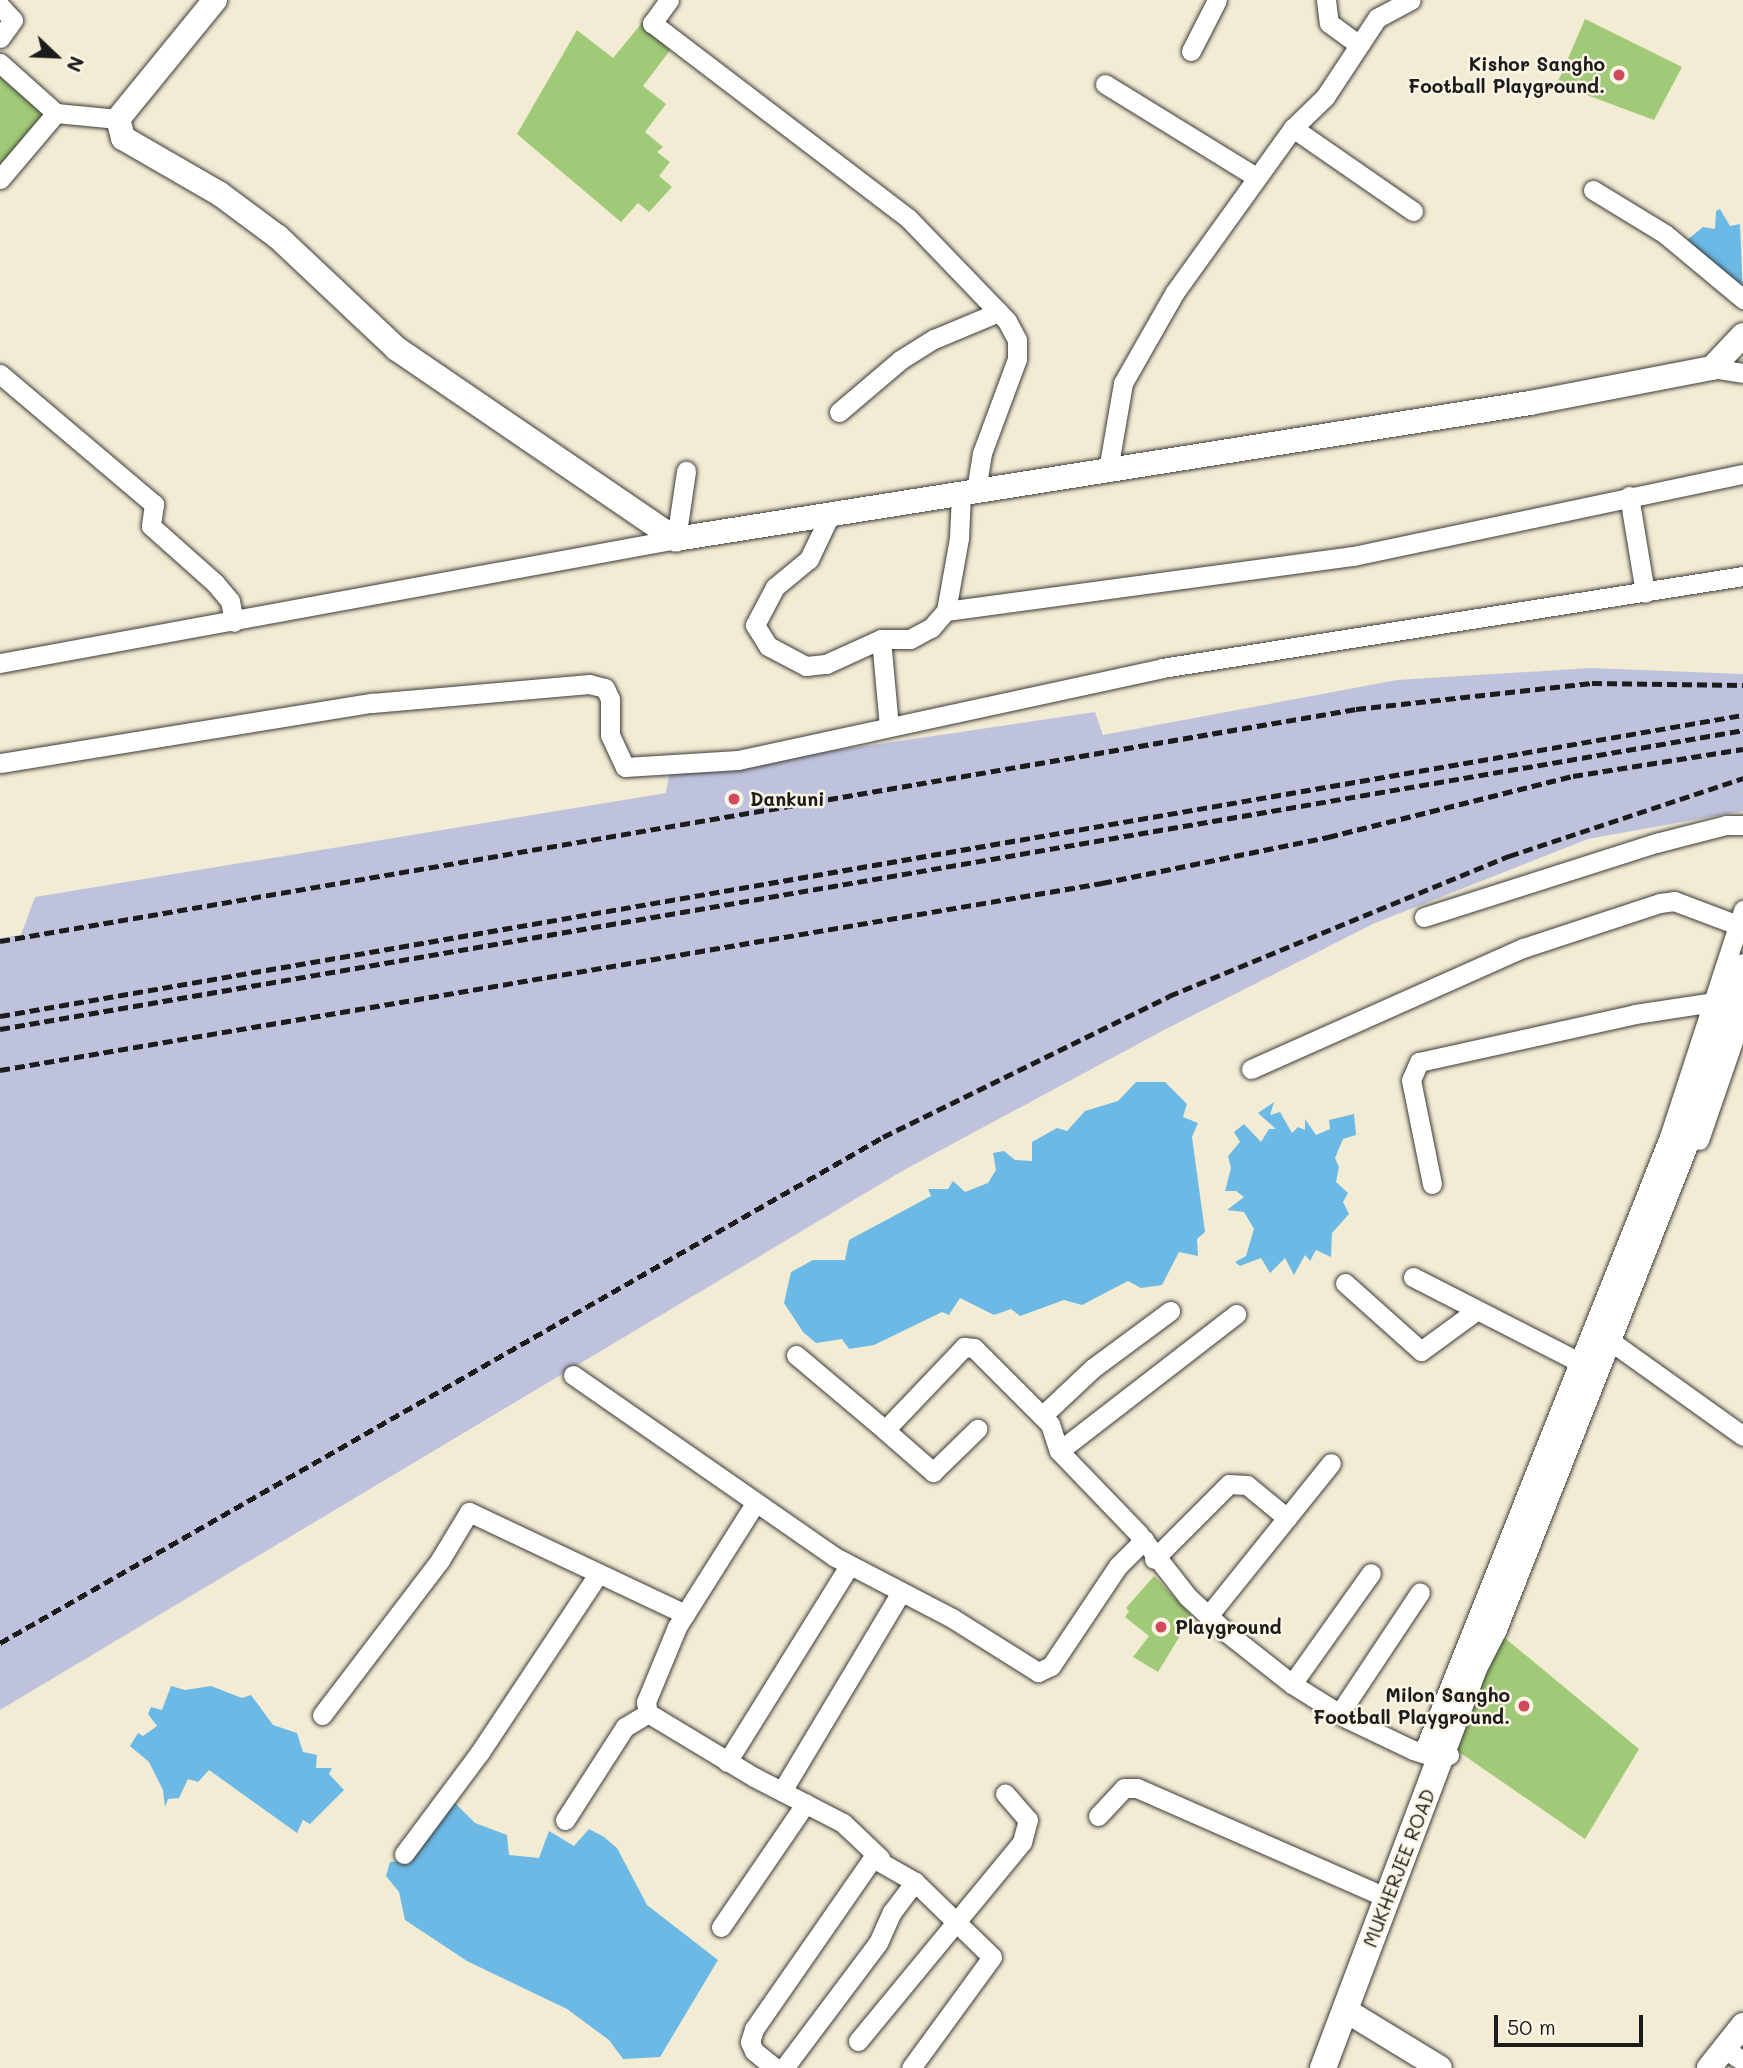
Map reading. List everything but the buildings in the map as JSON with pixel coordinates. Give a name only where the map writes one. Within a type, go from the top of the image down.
[{"type":"main road","name":"MUKHERJEE ROAD","points":[[1323,2068],[1387,1898],[1432,1756],[1499,1616],[1689,1135],[1743,967]]},
{"type":"street","points":[[118,119],[215,0]]},
{"type":"street","points":[[669,0],[652,23],[909,219],[999,312],[1017,340],[1017,359],[968,491],[946,611],[931,628],[911,639],[881,639],[827,664],[806,666],[768,646],[755,625],[775,587],[809,558],[829,517]]},
{"type":"street","points":[[1191,51],[1217,0]]},
{"type":"street","points":[[1326,0],[1329,23],[1359,45]]},
{"type":"street","points":[[1108,470],[1123,383],[1136,356],[1256,177],[1293,128],[1325,97],[1377,18],[1411,0]]},
{"type":"street","points":[[0,6],[13,20],[0,38]]},
{"type":"street","points":[[0,63],[57,113],[118,119]]},
{"type":"street","points":[[1105,84],[1256,177]]},
{"type":"street","points":[[0,179],[57,113]]},
{"type":"street","points":[[118,119],[123,138],[220,194],[278,237],[397,349],[676,539]]},
{"type":"street","points":[[1293,128],[1413,211]]},
{"type":"street","points":[[1593,190],[1665,234],[1743,299]]},
{"type":"street","points":[[839,412],[900,360],[934,339],[999,312]]},
{"type":"street","points":[[1712,368],[1743,335]]},
{"type":"street","points":[[0,663],[676,539],[829,517],[968,491],[1530,403],[1712,368],[1743,373]]},
{"type":"street","points":[[0,374],[154,504],[151,526],[215,583],[230,601],[234,622]]},
{"type":"street","points":[[676,539],[686,471]]},
{"type":"street","points":[[946,611],[1353,556],[1518,525],[1629,496],[1743,474]]},
{"type":"street","points":[[1629,496],[1645,593]]},
{"type":"street","points":[[0,763],[372,703],[589,684],[604,688],[610,699],[610,735],[625,767],[738,760],[1176,666],[1421,624],[1645,593],[1743,576]]},
{"type":"street","points":[[881,639],[889,727]]},
{"type":"street","points":[[1424,917],[1656,843],[1726,825],[1743,825]]},
{"type":"street","points":[[1251,1069],[1523,948],[1660,903],[1674,901],[1741,920],[1669,1137],[1577,1361],[1432,1756]]},
{"type":"street","points":[[1432,1184],[1411,1080],[1419,1062],[1634,1014],[1713,1002]]},
{"type":"street","points":[[885,1430],[969,1345],[1042,1416],[1059,1451],[1144,1540],[1154,1559],[1209,1616],[1292,1684],[1339,1714],[1432,1756],[1456,1745],[1616,1345],[1737,1054],[1743,1012]]},
{"type":"street","points":[[1413,1277],[1577,1361]]},
{"type":"street","points":[[1346,1283],[1420,1351],[1477,1310]]},
{"type":"street","points":[[1042,1416],[1093,1368],[1170,1311]]},
{"type":"street","points":[[1059,1451],[1236,1314]]},
{"type":"street","points":[[1616,1345],[1743,1436]]},
{"type":"street","points":[[796,1355],[933,1472],[977,1429]]},
{"type":"street","points":[[573,1375],[754,1505],[849,1566],[901,1592],[1038,1672],[1045,1671],[1118,1566],[1144,1540]]},
{"type":"street","points":[[1209,1616],[1331,1463]]},
{"type":"street","points":[[1154,1559],[1229,1484],[1247,1485],[1287,1518]]},
{"type":"street","points":[[754,1505],[685,1614],[646,1702],[648,1713],[727,1762],[843,1823],[880,1858],[915,1882],[992,1957],[911,2068]]},
{"type":"street","points":[[322,1716],[440,1560],[469,1512],[597,1576],[685,1614]]},
{"type":"street","points":[[727,1762],[849,1566]]},
{"type":"street","points":[[1292,1684],[1371,1573]]},
{"type":"street","points":[[404,1854],[480,1752],[597,1576]]},
{"type":"street","points":[[782,1791],[901,1592]]},
{"type":"street","points":[[1339,1714],[1420,1592]]},
{"type":"street","points":[[565,1820],[625,1727],[648,1713]]},
{"type":"street","points":[[1098,1816],[1124,1788],[1137,1788],[1387,1898]]},
{"type":"street","points":[[858,2041],[958,1923],[1027,1831],[1028,1820],[1005,1794]]},
{"type":"street","points":[[721,1927],[806,1802]]},
{"type":"street","points":[[775,2068],[754,2051],[750,2042],[754,2029],[867,1862],[880,1858]]},
{"type":"street","points":[[784,2068],[877,1943],[892,1912],[915,1882]]},
{"type":"street","points":[[1345,2010],[1440,2068]]},
{"type":"street","points":[[1725,2060],[1743,2025]]},
{"type":"shaded area","points":[[1591,668],[1743,674],[1743,811],[1588,839],[1375,923],[1164,1030],[904,1170],[0,1710],[0,938],[21,935],[35,897],[666,793],[669,775],[1095,712],[1103,735],[1397,680]]},
{"type":"green space","points":[[646,18],[677,41],[643,86],[666,104],[645,132],[663,147],[657,152],[670,162],[659,176],[672,187],[649,212],[638,203],[621,222],[517,134],[577,30],[613,58]]},
{"type":"green space","name":"Kishor Sangho Football Playground.","points":[[1585,19],[1682,67],[1654,120],[1557,84]]},
{"type":"green space","points":[[0,77],[51,120],[0,179]]},
{"type":"green space","name":"Playground","points":[[1154,1576],[1192,1616],[1158,1672],[1133,1657],[1149,1636],[1125,1617],[1129,1611],[1126,1608]]},
{"type":"green space","name":"Milon Sangho Football Playground.","points":[[1494,1629],[1639,1749],[1585,1839],[1446,1743]]},
{"type":"water","points":[[1720,209],[1730,226],[1740,224],[1743,297],[1687,240],[1703,227],[1715,229],[1716,211]]},
{"type":"water","points":[[1136,1082],[1165,1082],[1187,1104],[1183,1117],[1198,1123],[1192,1137],[1205,1232],[1197,1239],[1198,1256],[1179,1252],[1162,1285],[1141,1288],[1128,1281],[1082,1305],[1064,1300],[1020,1316],[1011,1309],[994,1315],[960,1298],[949,1315],[942,1312],[874,1345],[849,1349],[842,1339],[816,1343],[803,1332],[784,1303],[791,1272],[813,1260],[845,1260],[849,1240],[931,1196],[928,1189],[948,1189],[953,1181],[965,1192],[988,1183],[996,1170],[993,1153],[1004,1151],[1015,1160],[1032,1161],[1032,1142],[1057,1128],[1067,1131],[1085,1111],[1118,1101]]},
{"type":"water","points":[[1274,1102],[1270,1115],[1280,1112],[1292,1133],[1298,1127],[1305,1130],[1305,1119],[1316,1135],[1330,1129],[1329,1120],[1354,1114],[1356,1135],[1343,1139],[1335,1158],[1339,1167],[1336,1182],[1348,1193],[1343,1202],[1349,1214],[1332,1233],[1331,1257],[1316,1250],[1310,1261],[1305,1255],[1294,1275],[1285,1258],[1270,1273],[1261,1258],[1240,1266],[1235,1262],[1246,1256],[1254,1229],[1244,1212],[1227,1210],[1244,1197],[1236,1191],[1225,1191],[1231,1168],[1228,1156],[1240,1142],[1234,1132],[1244,1124],[1261,1142],[1269,1129],[1276,1129],[1258,1113]]},
{"type":"water","points":[[171,1686],[185,1690],[211,1686],[242,1698],[251,1695],[273,1725],[297,1733],[303,1752],[317,1755],[316,1768],[332,1768],[329,1774],[344,1790],[310,1824],[303,1820],[297,1833],[209,1770],[198,1782],[188,1779],[179,1798],[168,1799],[165,1807],[163,1790],[149,1762],[130,1746],[138,1733],[143,1736],[157,1726],[148,1714],[151,1707],[162,1710]]},
{"type":"water","points":[[448,1796],[475,1823],[507,1835],[509,1855],[539,1858],[549,1831],[574,1846],[589,1829],[604,1837],[617,1848],[647,1905],[718,1960],[660,2057],[623,2059],[609,2040],[567,2009],[467,1961],[405,1920],[399,1892],[386,1876],[390,1862],[403,1861]]},
{"type":"railway","points":[[0,941],[1356,709],[1592,683],[1743,685]]},
{"type":"railway","points":[[0,1016],[1743,715]]},
{"type":"railway","points":[[0,1029],[1743,730]]},
{"type":"railway","points":[[0,1070],[1102,883],[1328,837],[1573,776],[1743,749]]},
{"type":"railway","points":[[0,1643],[883,1137],[1169,996],[1509,856],[1743,778]]},
{"type":"place","name":"Kishor Sangho Football Playground.","points":[[1619,75]]},
{"type":"place","name":"Dankuni","points":[[734,799]]},
{"type":"place","name":"Playground","points":[[1161,1627]]},
{"type":"place","name":"Milon Sangho Football Playground.","points":[[1524,1706]]}]
